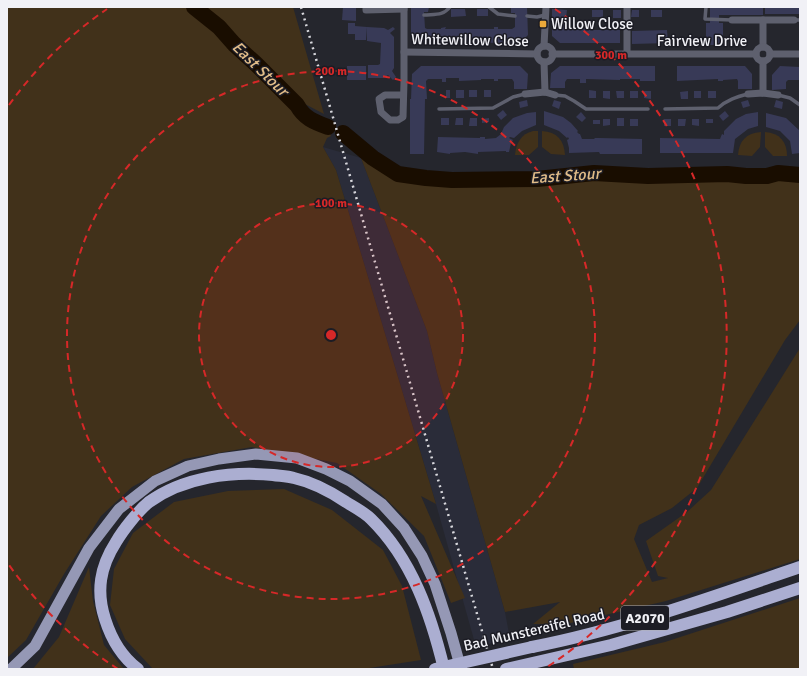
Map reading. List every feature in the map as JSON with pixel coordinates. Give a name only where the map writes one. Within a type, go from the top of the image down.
[{"type":"highway","points":[[138,669],[129,663],[116,645],[107,627],[100,605],[101,575],[110,551],[123,530],[148,503],[172,488],[211,477],[240,473],[294,478],[330,492],[370,518],[398,550],[421,593],[439,648],[444,669]]},
{"type":"highway","name":"Bad Munstereifel Road","points":[[435,669],[612,629],[800,567]]},
{"type":"highway","name":"A2070","points":[[506,669],[611,645],[727,612],[800,588]]},
{"type":"main road","points":[[12,669],[35,646],[89,548],[119,509],[155,481],[188,466],[219,459],[256,454],[297,458],[326,469],[350,481],[386,509],[404,528],[429,570],[435,584],[461,669]]},
{"type":"street","name":"Whitewillow Close","points":[[366,7],[366,10],[405,12],[403,95]]},
{"type":"street","points":[[544,46],[546,7]]},
{"type":"street","points":[[627,7],[627,53]]},
{"type":"street","points":[[732,20],[797,20]]},
{"type":"street","points":[[763,20],[763,47]]},
{"type":"street","points":[[544,46],[551,50],[552,54],[551,59],[544,62]]},
{"type":"street","points":[[544,46],[538,50],[537,54],[540,60],[544,62]]},
{"type":"street","name":"Fairview Drive","points":[[763,47],[768,50],[770,54],[767,59],[763,61],[759,59],[756,54],[757,50],[763,47]]},
{"type":"street","name":"Whitewillow Close","points":[[404,52],[537,54]]},
{"type":"street","name":"Fairview Drive","points":[[552,54],[756,54]]},
{"type":"street","points":[[770,54],[800,54]]},
{"type":"street","points":[[763,61],[763,92]]},
{"type":"street","points":[[544,62],[545,92]]},
{"type":"street","points":[[525,94],[545,92],[555,95]]},
{"type":"street","points":[[748,94],[763,92],[778,95]]},
{"type":"lane","points":[[424,15],[441,14],[447,11],[450,7]]},
{"type":"lane","points":[[489,7],[498,14],[515,16]]},
{"type":"lane","points":[[706,7],[705,20],[732,20]]},
{"type":"lane","points":[[527,16],[537,17],[545,15]]},
{"type":"lane","points":[[439,109],[493,108],[513,97],[525,94]]},
{"type":"lane","points":[[665,109],[718,108],[725,102],[737,96],[748,94]]},
{"type":"lane","points":[[555,95],[565,96],[586,109],[648,109]]},
{"type":"lane","points":[[778,95],[790,98],[800,105]]},
{"type":"shaded area","points":[[7,7],[189,7],[242,54],[291,105],[297,114],[329,132],[331,136],[327,138],[323,147],[336,170],[436,504],[421,496],[465,598],[451,603],[424,536],[381,494],[337,463],[252,447],[184,459],[132,487],[101,516],[64,574],[26,640],[7,658]]},
{"type":"shaded area","points":[[206,7],[293,7],[324,114],[305,104]]},
{"type":"shaded area","points":[[533,131],[538,131],[538,147],[529,155],[515,155],[518,143],[522,137]]},
{"type":"shaded area","points":[[542,131],[552,133],[559,138],[563,145],[565,155],[551,154],[542,147]]},
{"type":"shaded area","points":[[761,132],[760,147],[752,156],[738,155],[740,146],[747,136]]},
{"type":"shaded area","points":[[765,132],[775,134],[782,139],[786,146],[787,156],[773,156],[765,147]]},
{"type":"shaded area","points":[[323,147],[361,158],[427,331],[437,373],[505,612],[510,639],[476,647],[436,504],[336,170]]},
{"type":"shaded area","points":[[361,158],[415,184],[573,182],[596,177],[650,182],[779,179],[800,181],[800,320],[785,340],[697,488],[672,508],[639,525],[634,539],[652,582],[668,578],[658,576],[646,541],[687,512],[711,490],[800,348],[800,559],[666,601],[566,624],[533,624],[560,602],[505,612],[437,373],[427,331]]},
{"type":"shaded area","points":[[284,489],[332,510],[383,550],[402,586],[421,660],[363,669],[153,669],[125,639],[110,605],[114,569],[133,533],[174,502],[228,491]]},
{"type":"shaded area","points":[[89,567],[93,601],[104,645],[124,669],[33,669],[59,637]]},
{"type":"shaded area","points":[[800,598],[800,669],[574,669],[573,664],[665,642]]},
{"type":"building","points":[[343,7],[356,7],[356,21],[342,20]]},
{"type":"building","points":[[411,7],[429,7],[428,12],[424,12],[425,28],[427,29],[441,29],[446,27],[445,29],[494,29],[494,27],[498,27],[498,29],[512,29],[515,27],[515,13],[511,13],[511,7],[527,7],[528,35],[520,43],[420,42],[411,34]]},
{"type":"building","points":[[763,7],[763,15],[719,15],[719,23],[723,23],[723,45],[706,45],[706,23],[710,23],[710,8]]},
{"type":"building","points":[[765,7],[800,7],[800,14],[765,14]]},
{"type":"building","points":[[451,9],[465,9],[466,16],[451,17]]},
{"type":"building","points":[[477,9],[488,9],[488,16],[477,16]]},
{"type":"building","points":[[552,9],[567,10],[565,27],[567,29],[580,30],[580,28],[586,28],[586,30],[620,30],[620,43],[560,43],[552,36]]},
{"type":"building","points":[[592,10],[603,10],[603,17],[592,17]]},
{"type":"building","points":[[613,10],[621,10],[621,18],[613,18]]},
{"type":"building","points":[[632,10],[639,10],[639,17],[631,17]]},
{"type":"building","points":[[651,10],[662,10],[662,17],[651,17]]},
{"type":"building","points":[[348,23],[355,23],[355,26],[367,27],[366,40],[355,40],[355,34],[348,34]]},
{"type":"building","points":[[367,27],[384,28],[388,30],[393,27],[395,29],[390,33],[394,37],[394,68],[392,71],[396,77],[393,80],[388,75],[384,78],[368,78],[368,65],[380,64],[381,43],[367,41]]},
{"type":"building","points":[[667,30],[668,43],[632,44],[632,31]]},
{"type":"building","points":[[347,66],[366,66],[366,80],[347,80]]},
{"type":"building","points":[[421,66],[520,66],[528,74],[527,89],[514,89],[514,82],[512,79],[498,79],[498,81],[494,81],[494,79],[481,79],[459,81],[459,78],[446,78],[446,82],[442,82],[442,79],[428,79],[426,81],[427,99],[425,99],[424,154],[410,154],[410,99],[412,74]]},
{"type":"building","points":[[560,66],[655,66],[655,81],[640,81],[640,79],[586,79],[586,83],[580,83],[580,79],[567,79],[565,82],[565,88],[550,88],[551,73]]},
{"type":"building","points":[[677,66],[745,66],[752,74],[752,89],[738,89],[737,79],[723,81],[718,81],[718,79],[677,81]]},
{"type":"building","points":[[780,66],[800,67],[800,80],[788,80],[786,82],[786,89],[772,90],[772,75]]},
{"type":"building","points":[[446,90],[450,90],[450,98],[446,98]]},
{"type":"building","points":[[456,90],[464,90],[464,98],[456,98]]},
{"type":"building","points":[[469,90],[477,90],[477,97],[469,97]]},
{"type":"building","points":[[484,90],[491,90],[491,97],[484,97]]},
{"type":"building","points":[[589,90],[596,91],[596,98],[589,98]]},
{"type":"building","points":[[603,91],[610,91],[610,99],[603,98]]},
{"type":"building","points":[[616,91],[624,91],[624,98],[617,98]]},
{"type":"building","points":[[630,91],[638,91],[638,98],[630,98]]},
{"type":"building","points":[[644,91],[651,91],[651,99],[644,98]]},
{"type":"building","points":[[688,91],[688,99],[681,99],[680,92]]},
{"type":"building","points":[[694,91],[701,91],[701,98],[694,98]]},
{"type":"building","points":[[708,91],[716,91],[716,98],[708,98]]},
{"type":"building","points":[[527,100],[528,106],[520,108],[519,102]]},
{"type":"building","points":[[554,100],[561,102],[559,109],[552,106]]},
{"type":"building","points":[[748,100],[750,106],[743,108],[741,102]]},
{"type":"building","points":[[776,100],[783,102],[782,109],[774,107]]},
{"type":"building","points":[[503,110],[507,115],[501,120],[497,115]]},
{"type":"building","points":[[544,111],[563,117],[578,131],[577,132],[580,134],[582,139],[642,139],[642,154],[600,154],[599,152],[569,153],[568,137],[567,138],[559,131],[544,125]]},
{"type":"building","points":[[725,111],[729,116],[723,121],[719,116]]},
{"type":"building","points":[[536,112],[536,125],[522,131],[514,138],[509,138],[513,140],[509,152],[478,152],[478,154],[465,152],[450,154],[437,152],[438,137],[496,138],[501,134],[504,127],[513,118],[527,113]]},
{"type":"building","points":[[581,112],[586,118],[582,122],[576,117]]},
{"type":"building","points":[[758,112],[758,126],[748,129],[735,139],[733,153],[660,153],[660,138],[720,139],[722,134],[724,135],[724,131],[736,119],[746,114]]},
{"type":"building","points":[[766,113],[786,118],[800,131],[800,153],[792,154],[790,141],[780,131],[766,127]]},
{"type":"building","points":[[441,118],[449,118],[449,125],[441,125]]},
{"type":"building","points":[[456,118],[463,118],[463,125],[455,125]]},
{"type":"building","points":[[470,118],[477,118],[477,126],[469,126]]},
{"type":"building","points":[[489,118],[489,122],[482,123],[482,119]]},
{"type":"building","points":[[617,118],[624,118],[624,126],[617,126]]},
{"type":"building","points":[[603,119],[610,119],[610,125],[603,126]]},
{"type":"building","points":[[630,119],[638,119],[638,126],[630,126]]},
{"type":"building","points":[[664,119],[671,119],[671,126],[664,126]]},
{"type":"building","points":[[678,119],[686,119],[685,126],[678,126]]},
{"type":"building","points":[[692,119],[699,119],[699,126],[692,125]]},
{"type":"building","points":[[706,119],[713,119],[713,123],[706,123]]},
{"type":"building","points":[[593,120],[600,120],[600,124],[593,124]]},
{"type":"waterway","name":"East Stour","points":[[194,7],[219,27],[234,44],[297,105],[306,116],[328,127]]},
{"type":"waterway","name":"East Stour","points":[[343,133],[373,158],[398,174],[426,178],[452,180],[537,179],[594,173],[648,176],[727,174],[767,176],[778,173],[800,175]]},
{"type":"railway","points":[[301,7],[493,669]]},
{"type":"place","name":"Willow Close","points":[[543,24]]}]
